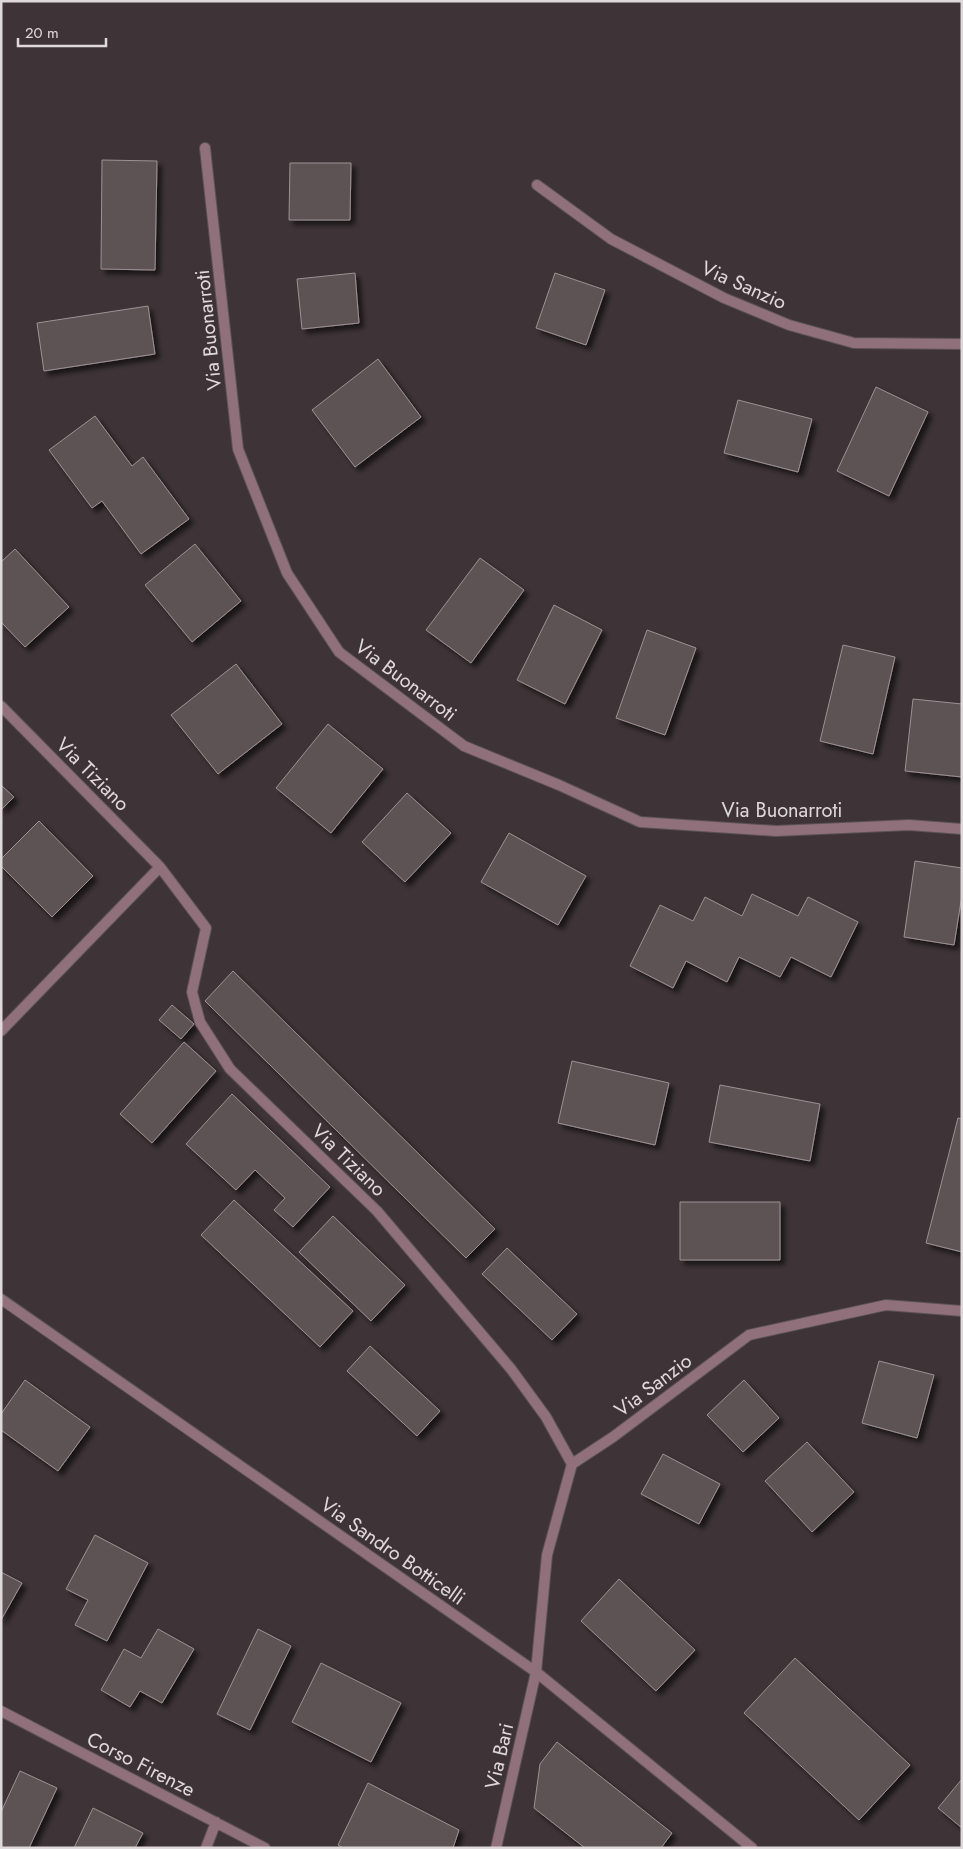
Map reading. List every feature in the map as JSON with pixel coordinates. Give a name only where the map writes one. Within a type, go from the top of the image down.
[{"type":"street","name":"Via Buonarroti","points":[[206,148],[238,449],[287,574],[339,652],[464,746],[640,822],[776,831],[909,825],[962,829]]},
{"type":"street","name":"Via Sanzio","points":[[537,185],[611,239],[724,298],[789,325],[854,343],[962,344]]},
{"type":"street","name":"Via Tiziano","points":[[1,706],[160,867],[206,928],[192,992],[200,1022],[230,1069],[377,1211],[511,1369],[546,1417],[572,1464]]},
{"type":"street","points":[[1,1031],[160,867]]},
{"type":"street","name":"Via Sandro Botticelli","points":[[1,1299],[536,1672],[752,1848]]},
{"type":"street","name":"Via Sanzio","points":[[572,1464],[613,1437],[749,1335],[886,1305],[962,1311]]},
{"type":"street","points":[[536,1672],[546,1555],[572,1464]]},
{"type":"street","name":"Via Bari","points":[[496,1848],[536,1672]]},
{"type":"street","name":"Corso Firenze","points":[[1,1711],[265,1848]]},
{"type":"street","points":[[206,1848],[216,1822]]},
{"type":"building","points":[[102,160],[157,161],[155,270],[101,269]]},
{"type":"building","points":[[290,163],[351,163],[350,220],[289,220]]},
{"type":"building","points":[[355,273],[359,323],[302,329],[297,279]]},
{"type":"building","points":[[555,273],[605,290],[586,345],[536,328]]},
{"type":"building","points":[[148,306],[155,354],[44,371],[37,323]]},
{"type":"building","points":[[378,359],[421,417],[355,467],[312,410]]},
{"type":"building","points":[[876,387],[928,412],[889,496],[837,471]]},
{"type":"building","points":[[738,400],[812,419],[798,472],[724,453]]},
{"type":"building","points":[[95,416],[132,466],[143,457],[189,519],[141,554],[102,501],[92,508],[49,450]]},
{"type":"building","points":[[195,544],[241,601],[192,642],[145,585]]},
{"type":"building","points":[[15,549],[69,607],[25,647],[1,622],[1,562]]},
{"type":"building","points":[[480,558],[524,590],[471,663],[426,630]]},
{"type":"building","points":[[554,605],[602,630],[565,704],[517,680]]},
{"type":"building","points":[[647,630],[696,648],[665,735],[616,718]]},
{"type":"building","points":[[843,645],[895,657],[873,754],[820,741]]},
{"type":"building","points":[[236,664],[282,724],[218,774],[171,715]]},
{"type":"building","points":[[913,699],[962,704],[962,777],[905,771]]},
{"type":"building","points":[[328,724],[383,769],[331,833],[276,788]]},
{"type":"building","points":[[1,785],[14,797],[1,810]]},
{"type":"building","points":[[407,793],[451,833],[405,882],[362,842]]},
{"type":"building","points":[[39,821],[93,876],[52,917],[1,866],[1,859]]},
{"type":"building","points":[[509,833],[586,876],[558,925],[481,882]]},
{"type":"building","points":[[915,861],[962,868],[962,895],[954,945],[904,937]]},
{"type":"building","points":[[752,894],[798,916],[808,897],[858,922],[831,977],[791,957],[780,977],[739,957],[727,982],[686,961],[673,988],[630,966],[660,905],[693,921],[705,897],[742,916]]},
{"type":"building","points":[[233,971],[495,1229],[466,1258],[205,1001]]},
{"type":"building","points":[[172,1005],[194,1024],[181,1039],[159,1020]]},
{"type":"building","points":[[184,1042],[216,1071],[152,1143],[120,1114]]},
{"type":"building","points":[[572,1061],[669,1083],[655,1145],[558,1123]]},
{"type":"building","points":[[720,1085],[820,1104],[810,1161],[709,1142]]},
{"type":"building","points":[[232,1094],[330,1187],[293,1227],[274,1210],[285,1198],[255,1170],[236,1190],[186,1144]]},
{"type":"building","points":[[958,1118],[962,1119],[962,1252],[926,1243]]},
{"type":"building","points":[[234,1200],[353,1311],[320,1347],[201,1235]]},
{"type":"building","points":[[680,1202],[780,1202],[780,1260],[680,1260]]},
{"type":"building","points":[[333,1216],[405,1285],[371,1321],[299,1252]]},
{"type":"building","points":[[507,1248],[577,1314],[552,1340],[482,1274]]},
{"type":"building","points":[[370,1346],[440,1411],[417,1436],[347,1371]]},
{"type":"building","points":[[879,1361],[934,1375],[917,1438],[862,1423]]},
{"type":"building","points":[[25,1380],[90,1427],[58,1471],[1,1430],[1,1414]]},
{"type":"building","points":[[744,1380],[779,1418],[743,1452],[707,1415]]},
{"type":"building","points":[[807,1442],[854,1492],[812,1532],[765,1481]]},
{"type":"building","points":[[663,1454],[720,1484],[699,1524],[641,1494]]},
{"type":"building","points":[[95,1535],[148,1563],[107,1641],[75,1625],[88,1600],[66,1589]]},
{"type":"building","points":[[1,1572],[22,1583],[1,1620]]},
{"type":"building","points":[[619,1579],[695,1650],[656,1691],[581,1621]]},
{"type":"building","points":[[158,1629],[194,1649],[162,1703],[140,1691],[130,1707],[101,1690],[124,1649],[141,1658]]},
{"type":"building","points":[[258,1629],[291,1646],[250,1730],[217,1714]]},
{"type":"building","points":[[795,1658],[910,1765],[859,1820],[744,1713]]},
{"type":"building","points":[[321,1663],[401,1703],[371,1762],[292,1722]]},
{"type":"building","points":[[557,1742],[672,1833],[661,1848],[585,1848],[534,1808],[540,1764]]},
{"type":"building","points":[[20,1771],[57,1788],[29,1848],[1,1848],[1,1812]]},
{"type":"building","points":[[962,1779],[962,1828],[938,1808]]},
{"type":"building","points":[[368,1783],[459,1830],[453,1848],[343,1848],[338,1845]]},
{"type":"building","points":[[93,1808],[143,1833],[135,1848],[74,1848]]}]
